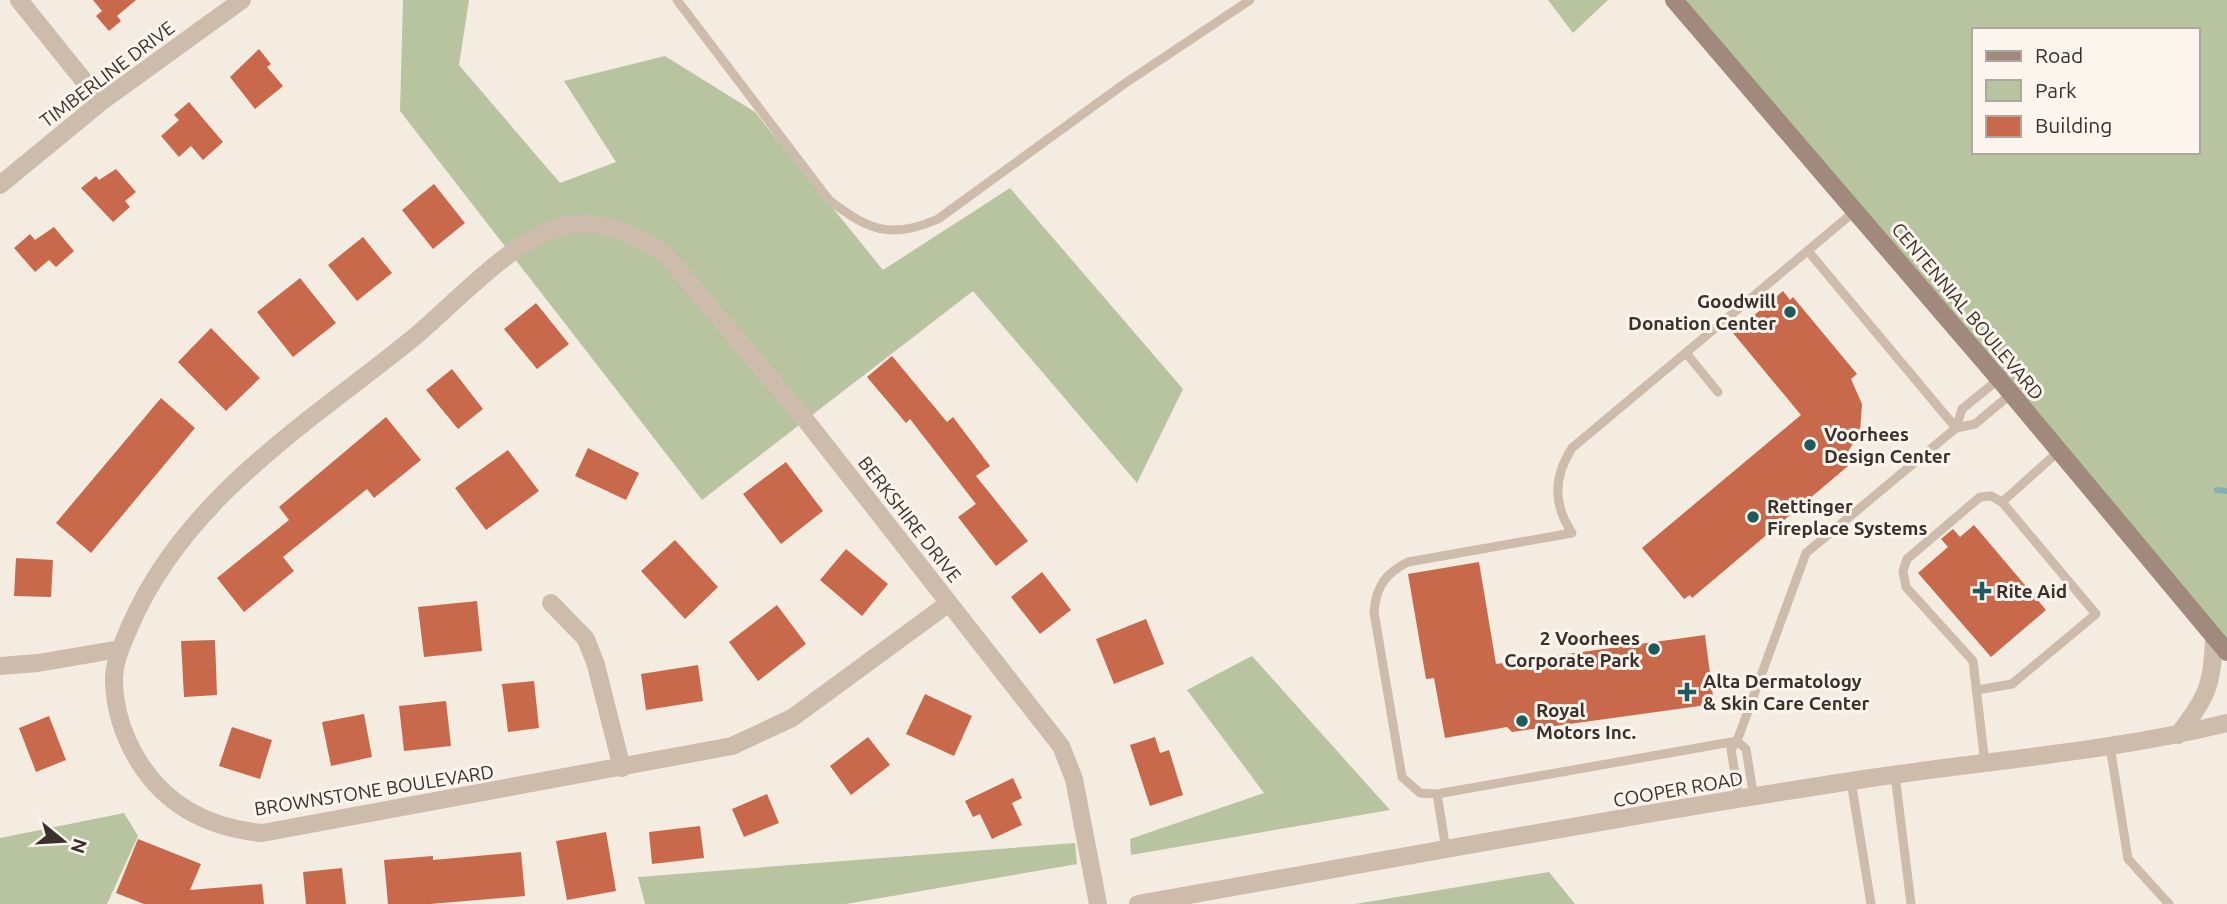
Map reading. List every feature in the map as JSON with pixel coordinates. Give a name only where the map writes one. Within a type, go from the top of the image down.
[{"type":"main road","name":"CENTENNIAL BOULEVARD","points":[[1674,0],[1999,379],[2227,652]]},
{"type":"street","points":[[19,0],[101,102]]},
{"type":"street","name":"TIMBERLINE DRIVE","points":[[0,185],[101,102],[242,0]]},
{"type":"street","name":"BROWNSTONE BOULEVARD","points":[[598,228],[571,225],[548,232],[492,266],[416,336],[249,468],[215,499],[184,536],[140,603],[120,649],[113,680],[118,712],[129,745],[146,773],[176,803],[204,821],[232,830],[262,833],[732,746],[792,718],[949,603]]},
{"type":"street","name":"BERKSHIRE DRIVE","points":[[598,228],[642,238],[664,253],[804,418],[1061,746],[1074,779],[1098,904]]},
{"type":"street","points":[[551,603],[586,639],[596,665],[622,768]]},
{"type":"street","points":[[2178,735],[2205,698],[2213,672],[2214,636]]},
{"type":"street","points":[[0,666],[38,663],[120,649]]},
{"type":"street","name":"COOPER ROAD","points":[[1138,904],[1851,782],[2178,735],[2227,723]]},
{"type":"lane","points":[[677,0],[830,200],[853,218],[897,232],[913,230],[938,219],[1113,92],[1250,0]]},
{"type":"lane","points":[[1737,741],[1437,794],[1413,789],[1402,777],[1374,612],[1375,595],[1382,580],[1394,569],[1408,562],[1572,533],[1562,518],[1557,500],[1557,482],[1562,464],[1572,449],[1855,211]]},
{"type":"lane","points":[[1808,251],[1955,428]]},
{"type":"lane","points":[[1686,353],[1718,392]]},
{"type":"lane","points":[[1955,428],[1962,409],[1999,379]]},
{"type":"lane","points":[[1747,799],[1731,750],[1737,741],[1806,553],[1955,428],[1975,424],[2011,394]]},
{"type":"lane","points":[[2002,502],[2058,452]]},
{"type":"lane","points":[[1977,690],[2012,684],[2096,614],[2002,502],[1991,496],[1980,497],[1907,559],[1903,571],[1906,587],[1973,661],[1985,764]]},
{"type":"lane","points":[[1737,741],[1746,749],[1747,799]]},
{"type":"lane","points":[[2110,746],[2128,859],[2167,901],[2178,904]]},
{"type":"lane","points":[[1895,775],[1911,904]]},
{"type":"lane","points":[[1851,782],[1871,904]]},
{"type":"lane","points":[[1437,794],[1446,850]]},
{"type":"green space","points":[[403,0],[469,0],[459,65],[560,183],[616,162],[564,81],[665,56],[755,112],[883,270],[1010,188],[1183,389],[1137,483],[973,291],[702,500],[400,111]]},
{"type":"green space","points":[[1548,0],[1608,0],[1573,33]]},
{"type":"green space","points":[[1683,0],[2227,0],[2227,650]]},
{"type":"green space","points":[[1252,656],[1390,810],[1131,855],[1130,839],[1264,793],[1187,690]]},
{"type":"green space","points":[[124,813],[138,836],[107,904],[0,904],[0,838]]},
{"type":"green space","points":[[1075,843],[1077,864],[846,904],[645,904],[638,877]]},
{"type":"green space","points":[[1549,872],[1575,904],[1355,904]]},
{"type":"building","points":[[93,0],[136,0],[117,16],[121,21],[109,31],[96,16],[102,11]]},
{"type":"building","points":[[259,49],[271,64],[267,67],[283,86],[255,109],[230,77]]},
{"type":"building","points":[[189,102],[223,142],[203,160],[191,146],[179,157],[161,136],[179,120],[174,115]]},
{"type":"building","points":[[116,169],[136,192],[125,201],[130,207],[113,222],[81,188],[96,176],[99,180]]},
{"type":"building","points":[[434,184],[465,223],[433,249],[402,210]]},
{"type":"building","points":[[54,227],[74,251],[56,267],[49,260],[35,272],[14,248],[30,234],[35,240]]},
{"type":"building","points":[[363,237],[392,273],[357,301],[328,265]]},
{"type":"building","points":[[300,278],[336,323],[293,357],[257,312]]},
{"type":"building","name":"Voorhees Design Center","points":[[1783,291],[1790,300],[1793,297],[1857,374],[1851,379],[1862,404],[1860,432],[1843,460],[1848,466],[1692,598],[1690,595],[1684,599],[1642,548],[1801,415],[1733,333]]},
{"type":"building","points":[[536,303],[569,344],[537,369],[504,329]]},
{"type":"building","points":[[211,328],[260,378],[226,411],[178,362]]},
{"type":"building","points":[[892,356],[947,422],[953,417],[990,466],[976,476],[1028,541],[996,566],[958,517],[976,504],[910,419],[906,423],[867,377]]},
{"type":"building","points":[[452,369],[483,409],[458,429],[426,390]]},
{"type":"building","points":[[161,398],[195,428],[91,553],[56,523]]},
{"type":"building","points":[[386,417],[421,460],[374,498],[367,489],[283,557],[294,571],[244,612],[217,578],[289,520],[279,507]]},
{"type":"building","points":[[588,448],[639,473],[626,500],[575,476]]},
{"type":"building","points":[[508,450],[539,491],[486,530],[455,488]]},
{"type":"building","points":[[786,462],[823,511],[781,544],[743,494]]},
{"type":"building","name":"Rite Aid","points":[[1974,525],[2046,610],[1991,657],[1918,573],[1948,547],[1941,539],[1953,529],[1960,537]]},
{"type":"building","points":[[675,540],[718,587],[685,619],[641,571]]},
{"type":"building","points":[[846,549],[888,584],[862,616],[820,580]]},
{"type":"building","points":[[16,558],[53,560],[51,597],[14,596]]},
{"type":"building","name":"2 Voorhees Corporate Park","points":[[1479,562],[1496,664],[1705,635],[1714,704],[1512,732],[1507,727],[1445,738],[1434,678],[1426,679],[1408,574]]},
{"type":"building","points":[[1042,572],[1071,610],[1040,634],[1011,597]]},
{"type":"building","points":[[477,601],[482,651],[424,657],[418,607]]},
{"type":"building","points":[[777,605],[806,644],[758,681],[729,642]]},
{"type":"building","points":[[1146,619],[1164,664],[1114,684],[1096,639]]},
{"type":"building","points":[[215,640],[217,695],[184,697],[181,641]]},
{"type":"building","points":[[698,665],[703,701],[646,710],[641,674]]},
{"type":"building","points":[[534,681],[539,728],[508,732],[502,684]]},
{"type":"building","points":[[925,694],[972,716],[954,756],[906,734]]},
{"type":"building","points":[[446,701],[451,746],[404,751],[399,706]]},
{"type":"building","points":[[364,714],[372,757],[331,766],[322,722]]},
{"type":"building","points":[[49,716],[66,760],[36,772],[19,728]]},
{"type":"building","points":[[232,727],[272,740],[260,779],[219,766]]},
{"type":"building","points":[[868,737],[890,765],[851,795],[830,766]]},
{"type":"building","points":[[1155,737],[1160,753],[1169,750],[1183,795],[1150,806],[1130,745]]},
{"type":"building","points":[[1013,778],[1022,798],[1012,803],[1022,825],[992,839],[980,814],[973,817],[965,801]]},
{"type":"building","points":[[767,794],[779,823],[744,837],[732,809]]},
{"type":"building","points":[[700,826],[704,858],[652,864],[649,832]]},
{"type":"building","points":[[606,832],[616,891],[567,900],[556,841]]},
{"type":"building","points":[[138,839],[201,864],[190,890],[262,884],[264,904],[144,904],[116,893]]},
{"type":"building","points":[[521,852],[525,896],[430,904],[388,904],[384,860],[433,856],[433,860]]},
{"type":"building","points":[[342,868],[346,904],[306,904],[303,872]]},
{"type":"waterway","points":[[2217,490],[2227,491]]},
{"type":"place","name":"Goodwill Donation Center","points":[[1790,312]]},
{"type":"place","name":"Voorhees Design Center","points":[[1810,445]]},
{"type":"place","name":"Rettinger Fireplace Systems","points":[[1753,517]]},
{"type":"place","name":"Rite Aid","points":[[1982,591]]},
{"type":"place","name":"2 Voorhees Corporate Park","points":[[1654,649]]},
{"type":"place","name":"Alta Dermatology & Skin Care Center","points":[[1687,692]]},
{"type":"place","name":"Royal Motors Inc.","points":[[1522,721]]}]
